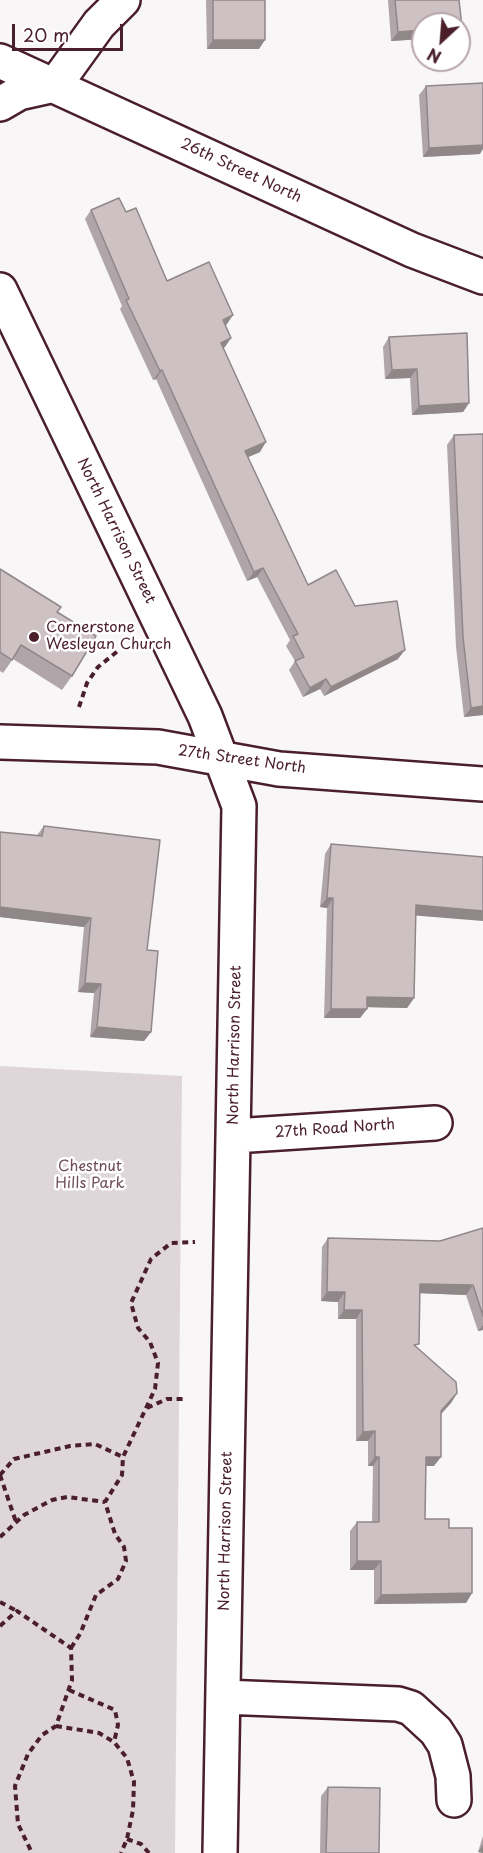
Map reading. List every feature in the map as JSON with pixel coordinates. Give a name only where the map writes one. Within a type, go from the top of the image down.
[{"type":"street","points":[[0,104],[19,93],[55,85],[99,24],[123,0]]},
{"type":"street","name":"26th Street North","points":[[0,60],[412,250],[483,277]]},
{"type":"street","name":"North Harrison Street","points":[[0,290],[205,716],[239,806],[220,1853]]},
{"type":"street","name":"27th Street North","points":[[0,742],[158,747],[279,768],[483,784]]},
{"type":"street","name":"27th Road North","points":[[234,1136],[435,1123]]},
{"type":"street","points":[[223,1697],[398,1704],[411,1708],[429,1724],[445,1745],[453,1776],[454,1800]]},
{"type":"path","points":[[79,707],[87,683],[98,667],[119,650]]},
{"type":"path","points":[[105,1502],[122,1474],[123,1457],[155,1389],[158,1363],[150,1342],[138,1328],[131,1303],[140,1279],[151,1258],[171,1243],[232,1241]]},
{"type":"path","points":[[147,1408],[167,1399],[184,1399]]},
{"type":"path","points":[[16,1522],[0,1475],[14,1460],[70,1446],[95,1444],[123,1457]]},
{"type":"path","points":[[0,1538],[16,1522],[52,1500],[67,1497],[105,1502]]},
{"type":"path","points":[[32,1853],[18,1824],[15,1786],[28,1754],[42,1735],[56,1726],[72,1680],[71,1648],[80,1634],[96,1595],[118,1579],[126,1561],[105,1502]]},
{"type":"path","points":[[0,1602],[71,1648]]},
{"type":"path","points":[[0,1626],[16,1611]]},
{"type":"path","points":[[69,1690],[115,1710],[118,1725],[114,1742]]},
{"type":"path","points":[[56,1726],[99,1733],[114,1742],[127,1758],[134,1782],[133,1810],[127,1839],[121,1853]]},
{"type":"path","points":[[127,1839],[141,1844],[149,1853]]},
{"type":"green space","name":"Chestnut Hills Park","points":[[0,1066],[182,1076],[175,1853],[0,1853]]},
{"type":"building","points":[[213,0],[265,0],[265,40],[213,40]]},
{"type":"building","points":[[395,0],[459,0],[460,12],[411,12],[411,31],[398,32]]},
{"type":"building","points":[[483,83],[483,145],[429,148],[426,86]]},
{"type":"building","points":[[119,198],[126,212],[136,208],[167,281],[209,262],[233,315],[223,320],[231,338],[221,343],[266,442],[245,451],[308,585],[336,570],[355,606],[397,601],[405,650],[331,687],[326,679],[310,688],[295,661],[304,657],[293,636],[298,634],[263,568],[254,572],[162,370],[160,371],[126,300],[129,299],[91,210]]},
{"type":"building","points":[[467,333],[469,403],[419,406],[417,369],[392,370],[389,337]]},
{"type":"building","points":[[483,434],[483,706],[471,708],[463,637],[454,435]]},
{"type":"building","name":"Cornerstone Wesleyan Church","points":[[0,569],[61,607],[57,612],[96,636],[72,676],[21,645],[12,660],[0,652]]},
{"type":"building","points":[[44,826],[160,840],[147,950],[158,951],[151,1032],[97,1027],[101,984],[85,983],[91,918],[0,907],[0,832],[42,836]]},
{"type":"building","points":[[331,844],[483,857],[483,911],[416,905],[414,998],[367,997],[367,1009],[331,1009],[333,898],[327,898]]},
{"type":"building","points":[[483,1228],[483,1316],[473,1285],[420,1284],[419,1344],[414,1345],[456,1382],[457,1393],[441,1411],[441,1457],[426,1457],[425,1519],[449,1519],[449,1528],[472,1528],[472,1593],[381,1595],[381,1561],[357,1561],[357,1522],[379,1522],[379,1457],[375,1457],[375,1431],[363,1432],[362,1310],[344,1310],[345,1292],[327,1292],[328,1238],[440,1241]]},
{"type":"building","points":[[328,1787],[380,1788],[379,1853],[326,1853]]},
{"type":"place","name":"Cornerstone Wesleyan Church","points":[[34,637]]}]
